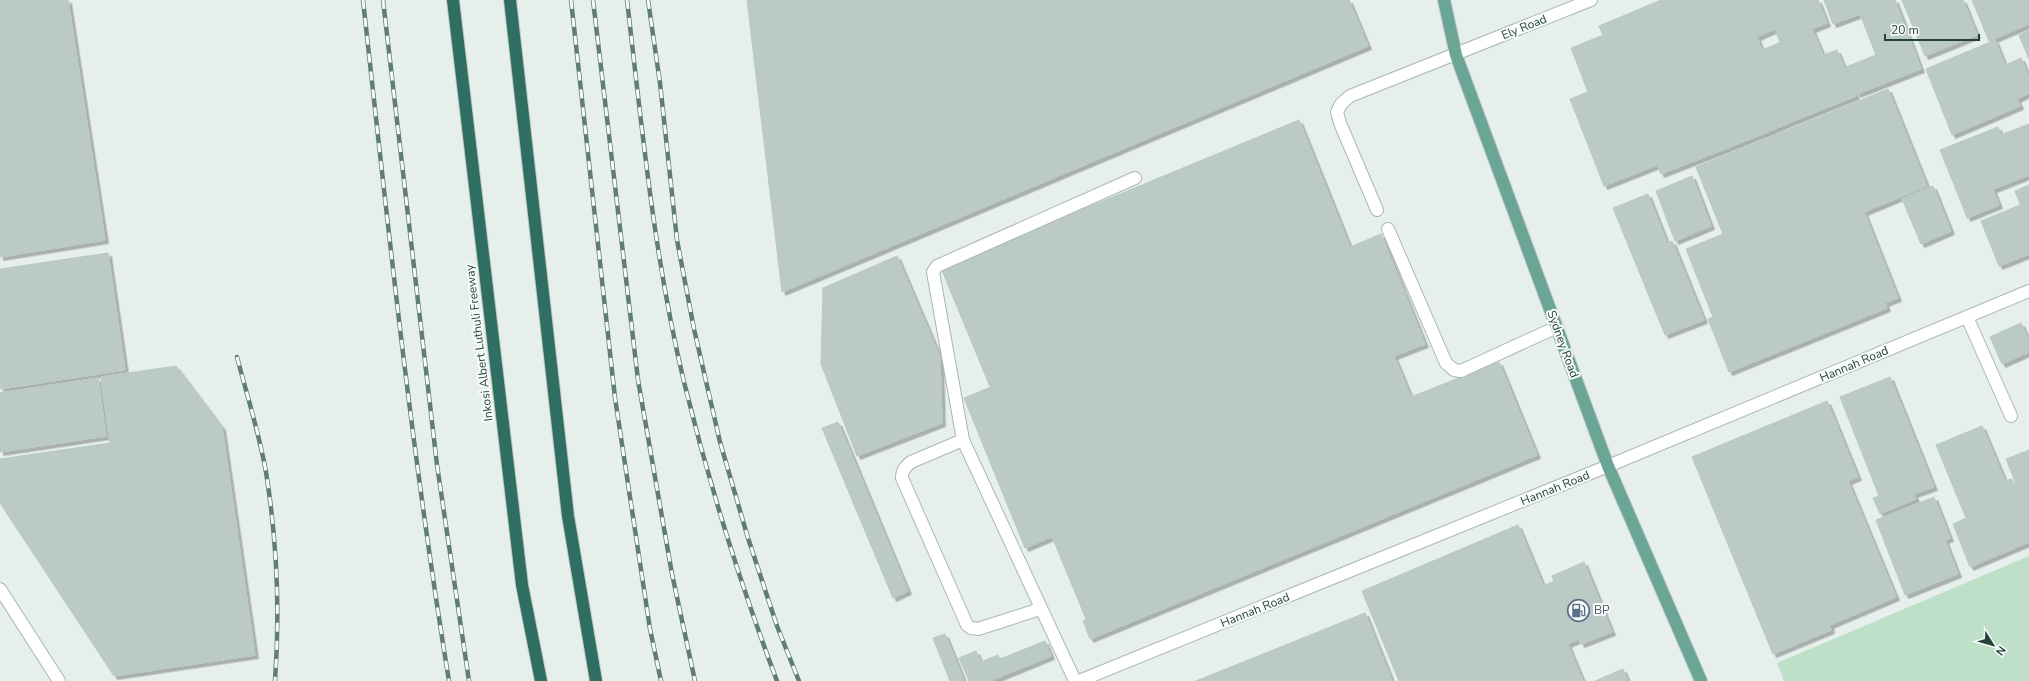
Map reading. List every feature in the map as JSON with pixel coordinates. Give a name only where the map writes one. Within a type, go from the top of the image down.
[{"type":"highway","name":"Inkosi Albert Luthuli Freeway","points":[[453,0],[522,585],[541,681]]},
{"type":"highway","points":[[510,0],[568,516],[596,681]]},
{"type":"main road","name":"Sydney Road","points":[[1444,0],[1456,55],[1608,466],[1701,681]]},
{"type":"street","name":"Ely Road","points":[[1377,210],[1340,123],[1337,112],[1341,104],[1350,96],[1591,0]]},
{"type":"street","points":[[1074,681],[963,440],[933,272],[937,266],[1136,178]]},
{"type":"street","points":[[1388,229],[1446,363],[1454,370],[1461,371],[1557,327]]},
{"type":"street","name":"Hannah Road","points":[[1079,681],[1608,466],[2029,291]]},
{"type":"street","points":[[1967,317],[2011,416]]},
{"type":"street","points":[[963,440],[911,462],[902,472],[907,490],[967,625],[971,628],[978,629],[1040,609]]},
{"type":"street","points":[[0,589],[59,681]]},
{"type":"green space","points":[[2029,556],[2029,681],[1784,681],[1777,663]]},
{"type":"building","points":[[0,0],[68,0],[105,240],[0,257]]},
{"type":"building","points":[[747,0],[1349,0],[1368,46],[782,292]]},
{"type":"building","points":[[1661,0],[1720,151],[1661,174],[1657,165],[1604,186],[1570,99],[1588,92],[1571,48],[1603,35],[1599,26]]},
{"type":"building","points":[[1661,0],[1716,0],[1768,132],[1720,151]]},
{"type":"building","points":[[1716,0],[1742,0],[1791,122],[1768,132]]},
{"type":"building","points":[[1742,0],[1818,0],[1827,23],[1780,42],[1775,29],[1757,37]]},
{"type":"building","points":[[1824,0],[1895,0],[1921,69],[1857,94],[1846,67],[1876,55],[1860,14],[1833,24]]},
{"type":"building","points":[[1902,0],[1963,0],[1977,35],[1925,56]]},
{"type":"building","points":[[1972,0],[2029,0],[2029,24],[1989,41]]},
{"type":"building","points":[[1812,29],[1823,55],[1837,50],[1856,96],[1791,122],[1762,50]]},
{"type":"building","points":[[2029,30],[2029,59],[2019,35]]},
{"type":"building","points":[[1995,40],[2005,65],[2021,58],[2029,78],[2029,93],[2017,99],[2020,106],[1952,135],[1926,69]]},
{"type":"building","points":[[1888,89],[1927,186],[1864,212],[1898,298],[1885,303],[1887,308],[1729,372],[1708,319],[1713,317],[1686,249],[1723,234],[1696,167]]},
{"type":"building","points":[[1299,120],[1350,247],[1381,234],[1425,344],[1394,356],[1411,397],[1499,362],[1537,455],[1090,639],[1083,621],[1086,619],[941,268]]},
{"type":"building","points":[[2029,124],[2029,175],[1961,202],[1940,150],[1998,127],[2001,135]]},
{"type":"building","points":[[1692,176],[1711,226],[1675,241],[1656,191]]},
{"type":"building","points":[[2029,185],[2029,226],[2015,191]]},
{"type":"building","points":[[1933,186],[1951,231],[1921,244],[1902,199]]},
{"type":"building","points":[[1993,190],[1999,205],[1967,218],[1961,202]]},
{"type":"building","points":[[1648,194],[1667,243],[1672,241],[1704,320],[1665,335],[1613,208]]},
{"type":"building","points":[[2020,205],[2029,226],[2029,254],[1999,266],[1981,221]]},
{"type":"building","points":[[108,253],[125,370],[0,389],[0,269]]},
{"type":"building","points":[[897,256],[940,357],[942,423],[857,456],[821,364],[823,288]]},
{"type":"building","points":[[2021,323],[2029,342],[2029,352],[2002,364],[1990,337]]},
{"type":"building","points":[[176,366],[222,427],[255,655],[114,676],[0,503],[0,459],[110,443],[101,377]]},
{"type":"building","points":[[1890,377],[1934,487],[1914,494],[1916,499],[1880,514],[1873,498],[1879,496],[1840,397]]},
{"type":"building","points":[[98,378],[106,436],[0,452],[0,393]]},
{"type":"building","points":[[991,387],[1051,537],[1025,548],[964,398]]},
{"type":"building","points":[[1827,401],[1858,477],[1848,481],[1896,597],[1830,625],[1831,630],[1773,654],[1692,457]]},
{"type":"building","points":[[838,422],[908,591],[893,598],[822,428]]},
{"type":"building","points":[[1982,426],[2005,481],[2012,479],[2029,520],[2029,542],[1970,567],[1953,524],[1966,518],[1936,445]]},
{"type":"building","points":[[2029,450],[2029,516],[2006,459]]},
{"type":"building","points":[[1934,497],[1950,538],[1945,540],[1958,574],[1905,595],[1876,520]]},
{"type":"building","points":[[1518,525],[1583,681],[1399,681],[1362,591]]},
{"type":"building","points":[[1584,562],[1612,632],[1581,644],[1579,639],[1568,644],[1543,586],[1554,581],[1552,576]]},
{"type":"building","points":[[1365,613],[1392,681],[1196,681]]},
{"type":"building","points":[[945,634],[964,681],[950,681],[933,638]]},
{"type":"building","points":[[1045,641],[1051,656],[990,681],[969,681],[959,658],[976,651],[981,662],[998,655],[1000,659]]},
{"type":"building","points":[[1623,669],[1628,681],[1595,681]]},
{"type":"railway","points":[[363,0],[391,256],[412,426],[423,511],[449,681]]},
{"type":"railway","points":[[383,0],[437,465],[469,681]]},
{"type":"railway","points":[[571,0],[615,398],[650,629],[661,681]]},
{"type":"railway","points":[[593,0],[638,380],[672,574],[695,681]]},
{"type":"railway","points":[[627,0],[657,240],[684,382],[704,458],[738,570],[777,681]]},
{"type":"railway","points":[[648,0],[660,83],[677,240],[694,329],[720,442],[748,538],[777,626],[799,681]]},
{"type":"railway","points":[[237,357],[260,443],[270,498],[275,550],[277,603],[275,681]]},
{"type":"place","name":"BP","points":[[1579,610]]}]
